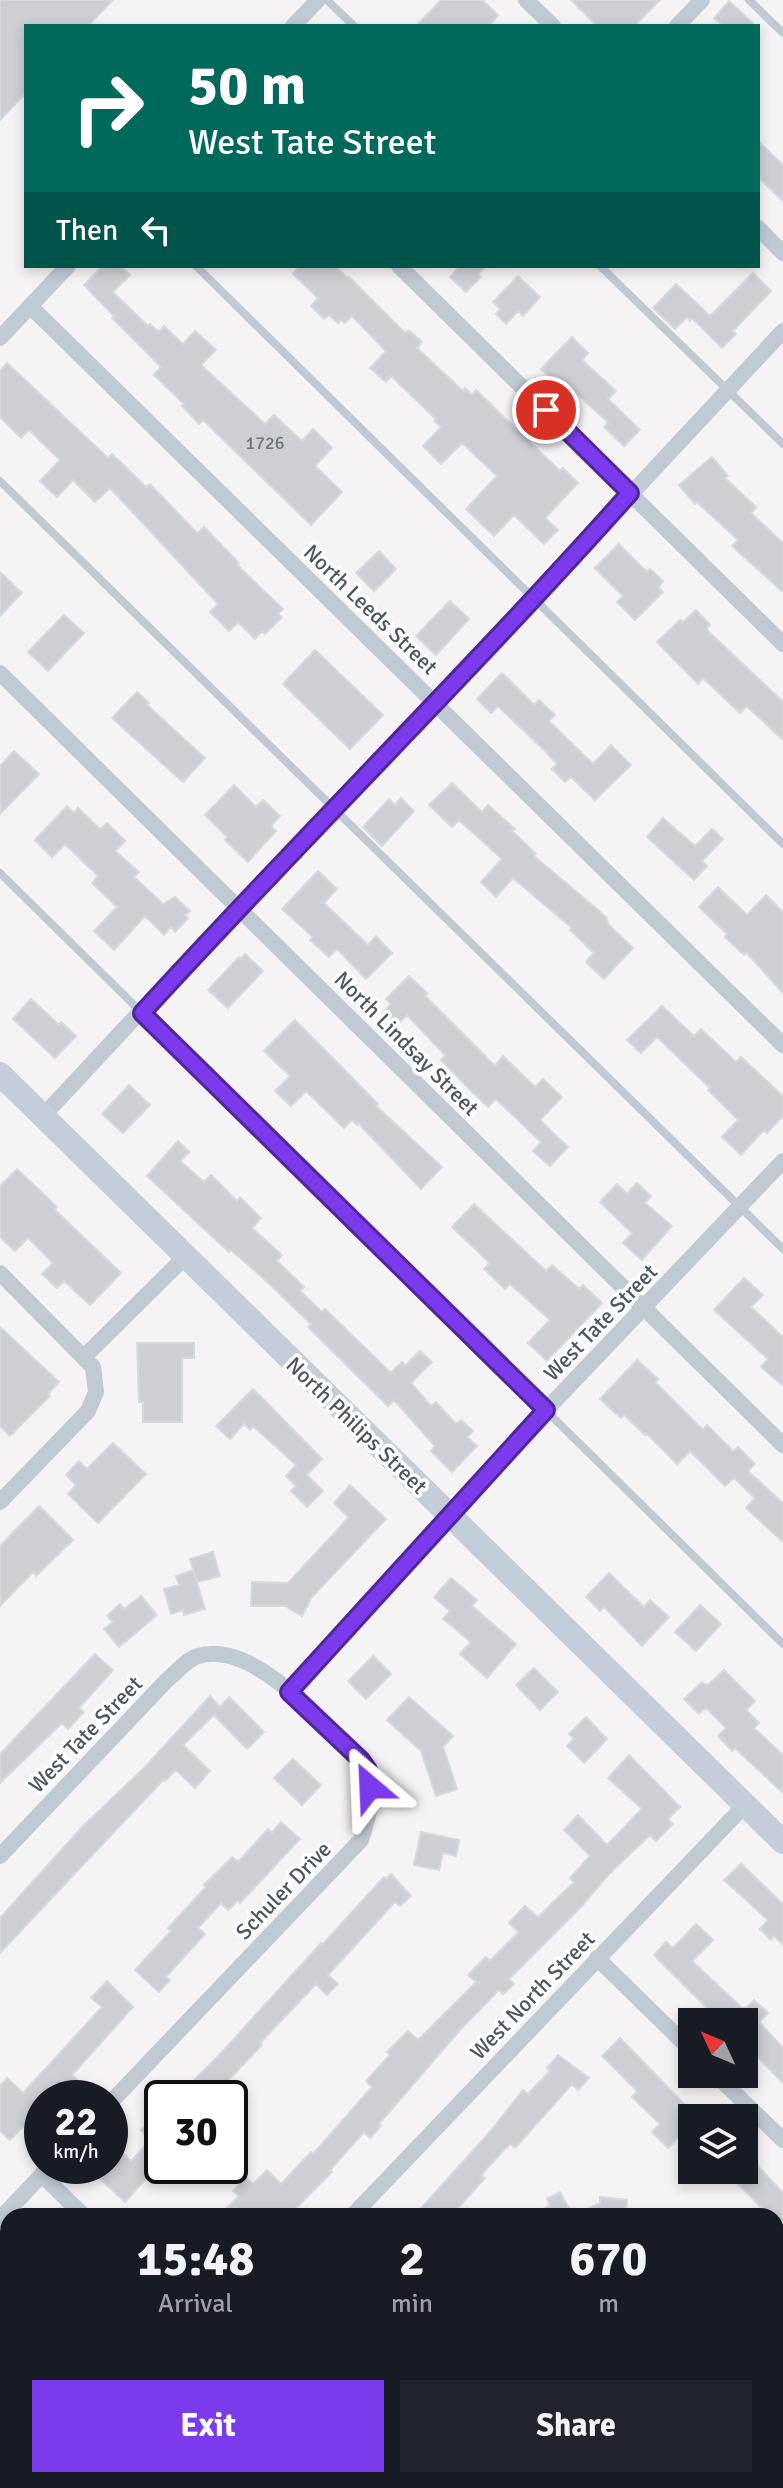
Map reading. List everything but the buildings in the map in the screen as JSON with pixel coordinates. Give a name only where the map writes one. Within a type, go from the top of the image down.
[{"type":"street","points":[[295,24],[318,0]]},
{"type":"street","points":[[526,0],[551,24]]},
{"type":"street","points":[[679,24],[702,0]]},
{"type":"street","points":[[760,230],[783,253]]},
{"type":"street","points":[[0,338],[66,268]]},
{"type":"street","points":[[401,268],[783,644]]},
{"type":"street","name":"North Leeds Street","points":[[30,306],[783,1045]]},
{"type":"street","points":[[43,1116],[238,907],[436,703],[783,331]]},
{"type":"street","name":"North Lindsay Street","points":[[0,673],[783,1445]]},
{"type":"street","name":"North Philips Street","points":[[0,1074],[783,1842]]},
{"type":"street","name":"West Tate Street","points":[[0,1856],[168,1679],[195,1657],[214,1653],[246,1660],[267,1672],[289,1692],[546,1410],[783,1161]]},
{"type":"street","points":[[84,1357],[185,1257]]},
{"type":"street","points":[[0,1273],[93,1367],[96,1392],[88,1411],[0,1502]]},
{"type":"street","name":"Schuler Drive","points":[[128,2084],[361,1840],[373,1804],[368,1770],[289,1692]]},
{"type":"street","name":"West North Street","points":[[360,2208],[745,1805]]},
{"type":"street","points":[[597,1958],[678,2037]]},
{"type":"street","points":[[729,2088],[783,2140]]},
{"type":"street","points":[[10,2208],[33,2184]]},
{"type":"street","points":[[58,2184],[77,2208]]},
{"type":"lane","points":[[327,0],[352,24]]},
{"type":"lane","points":[[749,0],[783,33]]},
{"type":"lane","points":[[198,268],[783,844]]},
{"type":"lane","points":[[602,268],[783,444]]},
{"type":"lane","points":[[0,481],[783,1249]]},
{"type":"lane","points":[[0,873],[783,1644]]},
{"type":"route","points":[[370,1787],[368,1770],[361,1760],[289,1692],[546,1410],[142,1013],[238,907],[336,809],[630,493],[546,410]]}]
